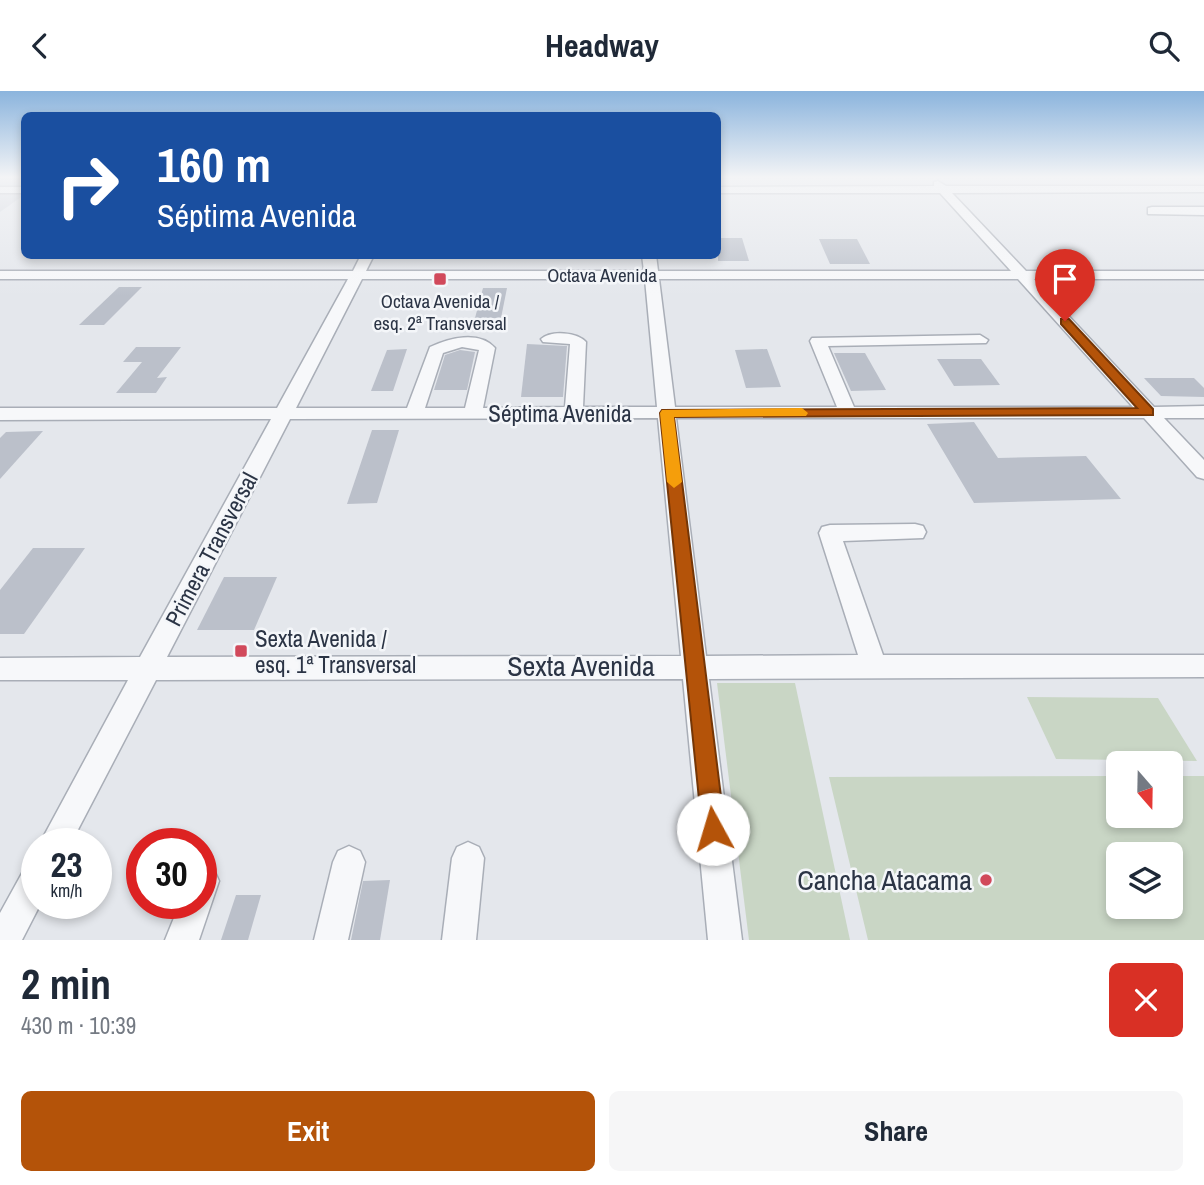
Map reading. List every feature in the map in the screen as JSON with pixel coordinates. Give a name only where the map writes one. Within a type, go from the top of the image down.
[{"type":"street","points":[[969,218],[1204,472]]},
{"type":"street","name":"Primera Transversal","points":[[63,828],[366,259]]},
{"type":"street","points":[[242,275],[251,263]]},
{"type":"street","points":[[650,265],[726,940]]},
{"type":"street","name":"Octava Avenida","points":[[0,275],[357,276],[650,265],[1023,276],[1204,275]]},
{"type":"street","points":[[549,339],[574,339],[578,342],[574,413]]},
{"type":"street","points":[[848,413],[818,341],[980,340]]},
{"type":"street","points":[[414,413],[436,350],[459,342],[481,344],[487,348],[473,413]]},
{"type":"street","name":"Séptima Avenida","points":[[0,414],[1204,412]]},
{"type":"street","points":[[874,666],[830,533],[915,532]]},
{"type":"street","name":"Sexta Avenida","points":[[0,669],[1204,666]]},
{"type":"street","points":[[459,940],[468,858]]},
{"type":"street","points":[[331,940],[349,862]]},
{"type":"street","points":[[4,940],[21,908]]},
{"type":"street","points":[[182,940],[190,919]]},
{"type":"green space","points":[[717,683],[795,683],[850,940],[749,940]]},
{"type":"green space","points":[[1027,697],[1158,698],[1197,761],[1183,761],[1183,751],[1106,751],[1106,760],[1056,759]]},
{"type":"green space","name":"Cancha Atacama","points":[[1106,776],[1106,828],[1183,828],[1183,776],[1204,776],[1204,940],[868,940],[829,777]]},
{"type":"building","points":[[721,238],[742,238],[749,261],[718,261],[721,259]]},
{"type":"building","points":[[819,239],[857,239],[870,264],[830,264]]},
{"type":"building","points":[[119,287],[142,287],[104,325],[79,325]]},
{"type":"building","points":[[483,288],[507,288],[501,318],[475,318]]},
{"type":"building","points":[[527,344],[567,346],[563,397],[521,397]]},
{"type":"building","points":[[136,347],[181,347],[157,378],[167,377],[156,393],[116,393],[142,362],[123,362]]},
{"type":"building","points":[[407,349],[393,391],[371,391],[387,350]]},
{"type":"building","points":[[767,349],[781,387],[746,388],[735,350]]},
{"type":"building","points":[[460,350],[475,352],[467,390],[434,390],[445,355]]},
{"type":"building","points":[[834,353],[865,353],[886,390],[851,391]]},
{"type":"building","points":[[937,359],[981,359],[1000,385],[954,386]]},
{"type":"building","points":[[1144,378],[1194,378],[1204,388],[1204,397],[1161,396]]},
{"type":"building","points":[[974,422],[998,458],[1086,456],[1121,499],[974,503],[927,424]]},
{"type":"building","points":[[372,430],[399,430],[377,503],[347,504]]},
{"type":"building","points":[[43,431],[0,479],[0,438],[6,432]]},
{"type":"building","points":[[33,548],[85,548],[24,634],[0,634],[0,590]]},
{"type":"building","points":[[224,577],[277,577],[254,630],[197,630]]},
{"type":"building","points":[[390,880],[380,940],[351,940],[363,881]]},
{"type":"building","points":[[236,895],[261,895],[248,940],[221,940]]},
{"type":"slow traffic","points":[[674,482],[667,413],[802,413]]},
{"type":"place","name":"Octava Avenida / esq. 2ª Transversal","points":[[440,279]]},
{"type":"place","name":"Sexta Avenida / esq. 1ª Transversal","points":[[241,651]]},
{"type":"place","name":"Cancha Atacama","points":[[986,880]]},
{"type":"route","points":[[713,829],[667,413],[1149,412],[1065,321]]}]
